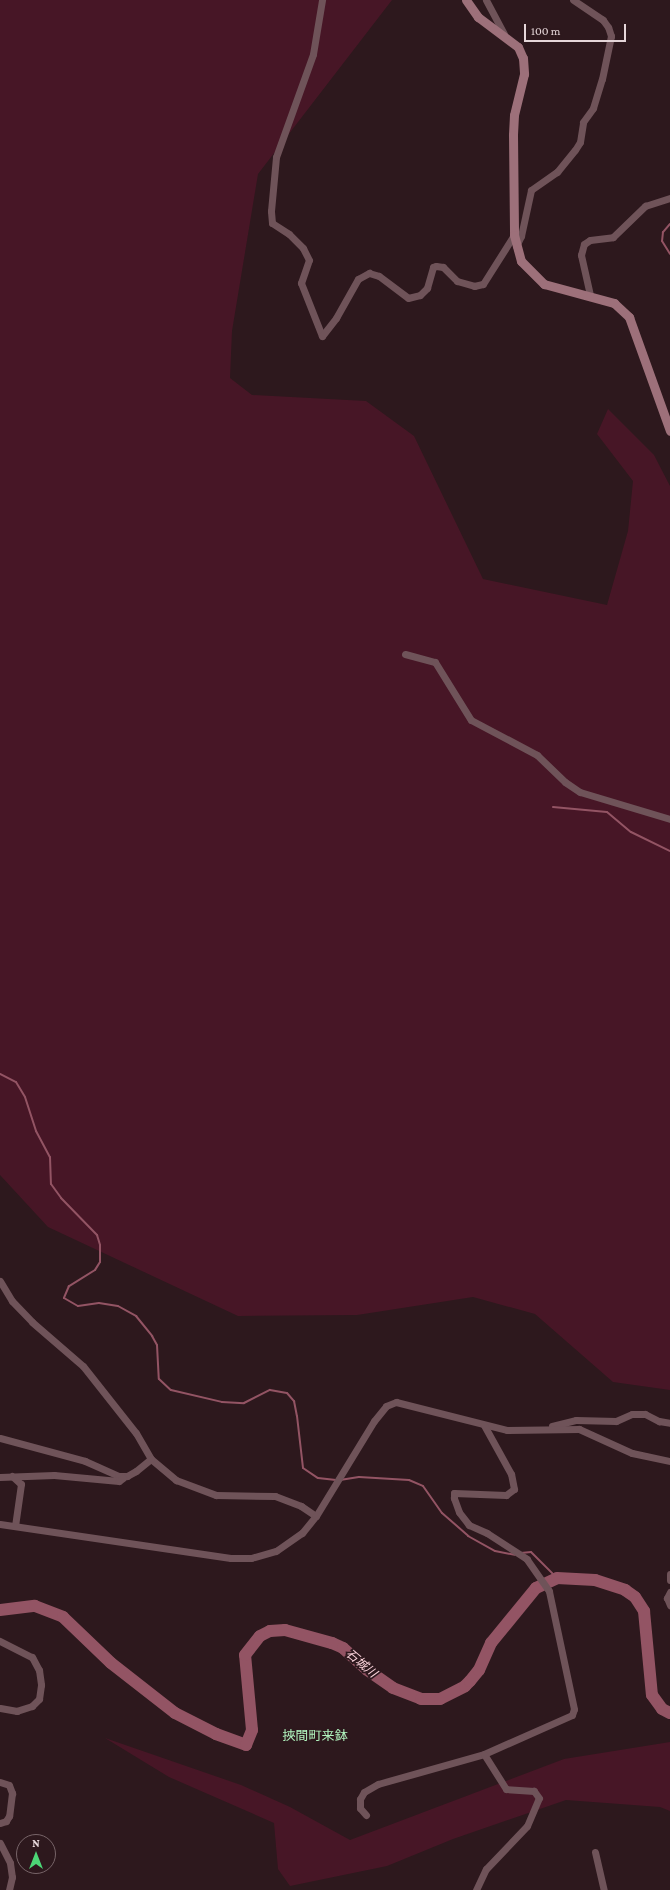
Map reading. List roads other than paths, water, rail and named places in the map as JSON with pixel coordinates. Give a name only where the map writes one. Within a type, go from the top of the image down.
[{"type":"street","points":[[322,0],[313,54],[276,157],[271,211],[272,223],[289,234],[303,248],[309,260],[301,283],[322,336],[336,318],[358,279],[369,273],[379,276],[408,298],[420,294],[427,288],[433,267],[436,266],[443,267],[457,282],[474,286],[483,284],[514,235]]},
{"type":"street","points":[[466,0],[478,17],[504,34],[518,47],[523,58],[524,74],[514,115],[514,235],[515,248],[520,261],[544,284],[590,295],[614,303],[629,317],[670,431]]},
{"type":"street","points":[[486,0],[504,34]]},
{"type":"street","points":[[515,248],[521,236],[531,190],[557,172],[575,150],[580,142],[583,122],[593,108],[602,79],[611,36],[608,27],[603,20],[573,0]]},
{"type":"street","points":[[590,295],[581,255],[584,244],[590,240],[613,237],[645,206],[670,198]]},
{"type":"street","points":[[405,654],[436,662],[471,720],[537,755],[565,782],[580,792],[670,819]]},
{"type":"street","points":[[0,1281],[12,1301],[95,1380],[136,1433],[151,1459],[176,1480],[216,1495],[275,1496],[301,1506],[316,1516]]},
{"type":"street","points":[[0,1524],[231,1558],[251,1558],[276,1551],[302,1533],[316,1516],[366,1433],[386,1406],[396,1402],[507,1430],[579,1429],[632,1453],[670,1461]]},
{"type":"street","points":[[544,1430],[567,1421],[616,1421],[632,1414],[645,1414],[659,1421],[670,1423]]},
{"type":"street","points":[[366,1815],[360,1808],[360,1799],[364,1792],[378,1784],[484,1754],[572,1715],[574,1709],[549,1592],[527,1559],[487,1533],[469,1525],[459,1512],[454,1498],[454,1493],[506,1495],[514,1489],[511,1474],[484,1425]]},
{"type":"street","points":[[0,1438],[85,1461],[118,1476],[127,1476]]},
{"type":"street","points":[[0,1477],[77,1476],[119,1481],[151,1459]]},
{"type":"street","points":[[12,1476],[21,1484],[15,1526]]},
{"type":"street","points":[[670,1574],[670,1580]]},
{"type":"street","points":[[670,1592],[667,1598],[670,1605]]},
{"type":"street","points":[[0,1641],[32,1657],[39,1670],[41,1685],[39,1699],[32,1706],[17,1711],[0,1708]]},
{"type":"street","points":[[476,1890],[486,1869],[527,1826],[539,1798],[534,1791],[506,1789],[484,1754]]},
{"type":"street","points":[[0,1782],[9,1785],[12,1792],[9,1816],[6,1821],[0,1823]]},
{"type":"street","points":[[0,1844],[10,1863],[12,1877],[8,1890]]},
{"type":"street","points":[[595,1852],[604,1890]]},
{"type":"waterway","points":[[670,224],[663,232],[662,241],[670,254]]},
{"type":"waterway","points":[[553,807],[607,812],[631,832],[670,851]]},
{"type":"waterway","points":[[0,1074],[16,1082],[25,1097],[36,1131],[50,1157],[51,1184],[61,1198],[97,1235],[100,1245],[100,1262],[95,1270],[69,1286],[64,1298],[78,1306],[99,1303],[118,1306],[136,1316],[152,1336],[157,1345],[159,1379],[171,1390],[222,1402],[244,1403],[270,1390],[287,1393],[294,1401],[303,1468],[318,1478],[336,1480]]},
{"type":"waterway","points":[[340,1480],[359,1477],[409,1480],[423,1486],[442,1513],[468,1536],[495,1551],[515,1555]]},
{"type":"waterway","points":[[521,1553],[531,1552],[557,1578]]},
{"type":"waterway","name":"石城川","points":[[0,1610],[35,1606],[63,1617],[111,1663],[175,1713],[216,1734],[246,1745],[252,1730],[245,1655],[260,1636],[270,1631],[285,1630],[332,1643],[343,1648],[366,1669],[393,1688],[421,1699],[440,1699],[465,1686],[470,1681],[479,1670],[491,1643],[536,1588],[557,1578],[595,1580],[625,1590],[635,1597],[644,1611],[652,1695],[662,1709],[670,1713]]},
{"type":"district","name":"挾間町来鉢","points":[[315,1736]]}]
